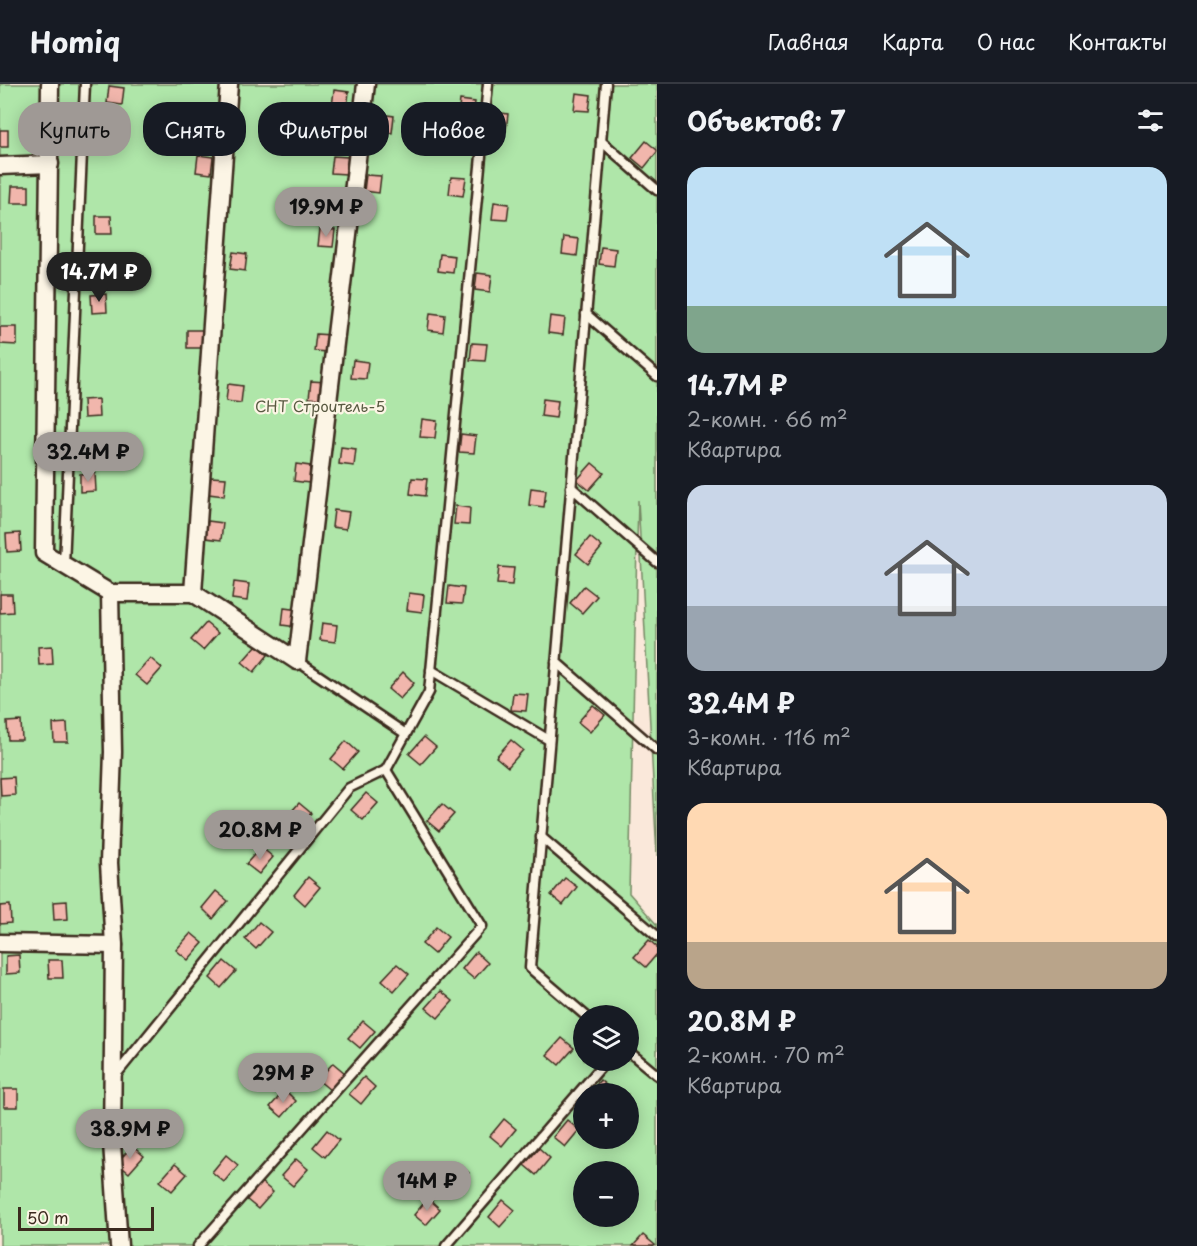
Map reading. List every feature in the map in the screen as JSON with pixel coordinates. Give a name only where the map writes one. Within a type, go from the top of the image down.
[{"type":"street","points":[[50,84],[44,553],[110,593],[193,593],[297,661],[366,84]]},
{"type":"street","points":[[193,593],[229,84]]},
{"type":"street","points":[[0,166],[50,164]]},
{"type":"street","points":[[110,593],[113,752],[110,863],[114,945],[112,1143],[119,1246]]},
{"type":"street","points":[[0,943],[114,945]]},
{"type":"lane","points":[[64,565],[85,84]]},
{"type":"lane","points":[[113,1078],[349,788],[386,770],[429,692],[488,84]]},
{"type":"lane","points":[[573,1005],[530,968],[606,84]]},
{"type":"lane","points":[[601,141],[657,190]]},
{"type":"lane","points":[[586,314],[657,376]]},
{"type":"lane","points":[[571,487],[657,562]]},
{"type":"lane","points":[[297,661],[406,734]]},
{"type":"lane","points":[[556,662],[657,750]]},
{"type":"lane","points":[[431,670],[549,740]]},
{"type":"lane","points":[[198,1246],[482,926],[386,770]]},
{"type":"lane","points":[[541,837],[657,936]]},
{"type":"lane","points":[[639,1060],[657,1075]]},
{"type":"lane","points":[[446,1246],[597,1071]]},
{"type":"green space","name":"СНТ Строитель-5","points":[[0,84],[657,84],[657,856],[638,500],[629,893],[657,925],[657,1246],[0,1246]]},
{"type":"building","points":[[109,86],[124,88],[122,102],[107,102]]},
{"type":"building","points":[[334,90],[349,92],[348,102],[333,102]]},
{"type":"building","points":[[576,93],[591,95],[589,111],[574,110]]},
{"type":"building","points":[[389,115],[394,116],[392,133],[389,133]]},
{"type":"building","points":[[0,130],[8,130],[8,147],[0,147]]},
{"type":"building","points":[[646,141],[657,152],[644,168],[632,158]]},
{"type":"building","points":[[198,156],[213,157],[211,174],[196,172]]},
{"type":"building","points":[[333,156],[348,157],[346,174],[331,173]]},
{"type":"building","points":[[366,175],[381,176],[379,193],[364,191]]},
{"type":"building","points":[[451,177],[466,178],[463,196],[449,194]]},
{"type":"building","points":[[12,186],[29,186],[29,203],[11,203]]},
{"type":"building","points":[[494,202],[509,204],[507,220],[492,219]]},
{"type":"building","points":[[96,216],[111,216],[112,234],[96,234]]},
{"type":"building","points":[[320,229],[335,230],[333,247],[318,246]]},
{"type":"building","points":[[564,237],[579,239],[577,256],[562,254]]},
{"type":"building","points":[[601,247],[616,249],[614,266],[599,264]]},
{"type":"building","points":[[233,252],[247,254],[245,271],[230,269]]},
{"type":"building","points":[[440,254],[455,256],[453,273],[438,271]]},
{"type":"building","points":[[477,273],[492,275],[490,292],[475,290]]},
{"type":"building","points":[[106,294],[107,312],[92,313],[91,295]]},
{"type":"building","points":[[430,313],[445,315],[443,332],[428,330]]},
{"type":"building","points":[[550,316],[565,318],[563,335],[548,333]]},
{"type":"building","points":[[0,327],[17,327],[17,345],[0,344]]},
{"type":"building","points":[[187,330],[202,330],[203,348],[187,348]]},
{"type":"building","points":[[316,334],[331,335],[329,352],[314,351]]},
{"type":"building","points":[[472,343],[487,344],[485,361],[470,360]]},
{"type":"building","points":[[353,360],[368,362],[366,379],[351,378]]},
{"type":"building","points":[[311,381],[326,382],[324,399],[309,398]]},
{"type":"building","points":[[228,384],[243,386],[241,403],[226,401]]},
{"type":"building","points":[[98,399],[99,417],[84,418],[83,400]]},
{"type":"building","points":[[543,399],[558,401],[556,418],[541,416]]},
{"type":"building","points":[[422,419],[437,421],[435,438],[420,437]]},
{"type":"building","points":[[461,434],[476,436],[474,453],[459,452]]},
{"type":"building","points":[[341,447],[356,449],[354,466],[339,464]]},
{"type":"building","points":[[592,463],[604,473],[589,490],[577,480]]},
{"type":"building","points":[[296,464],[310,466],[309,483],[294,481]]},
{"type":"building","points":[[95,473],[96,491],[80,492],[80,474]]},
{"type":"building","points":[[211,477],[226,478],[224,496],[209,494]]},
{"type":"building","points":[[412,478],[427,479],[425,496],[410,494]]},
{"type":"building","points":[[531,488],[546,490],[544,507],[529,505]]},
{"type":"building","points":[[456,506],[470,508],[469,525],[454,524]]},
{"type":"building","points":[[334,510],[349,512],[346,529],[332,527]]},
{"type":"building","points":[[208,521],[223,523],[221,540],[206,538]]},
{"type":"building","points":[[20,533],[21,551],[7,552],[6,534]]},
{"type":"building","points":[[590,537],[602,547],[588,564],[576,554]]},
{"type":"building","points":[[499,567],[514,568],[512,585],[497,584]]},
{"type":"building","points":[[234,582],[249,584],[247,601],[232,599]]},
{"type":"building","points":[[449,586],[464,588],[462,604],[447,603]]},
{"type":"building","points":[[584,586],[597,596],[582,613],[570,603]]},
{"type":"building","points":[[409,593],[424,595],[422,612],[407,610]]},
{"type":"building","points":[[0,594],[12,594],[13,612],[0,613]]},
{"type":"building","points":[[284,608],[299,610],[297,627],[282,625]]},
{"type":"building","points":[[206,623],[218,633],[203,650],[191,640]]},
{"type":"building","points":[[322,623],[337,625],[335,642],[320,640]]},
{"type":"building","points":[[257,645],[268,655],[254,672],[242,662]]},
{"type":"building","points":[[52,646],[53,664],[39,665],[38,647]]},
{"type":"building","points":[[150,658],[162,668],[147,685],[135,675]]},
{"type":"building","points":[[403,672],[414,683],[400,699],[388,689]]},
{"type":"building","points":[[513,693],[528,694],[526,711],[511,710]]},
{"type":"building","points":[[593,705],[605,715],[590,732],[578,722]]},
{"type":"building","points":[[21,721],[22,740],[8,740],[7,722]]},
{"type":"building","points":[[67,723],[68,742],[54,742],[53,724]]},
{"type":"building","points":[[424,737],[436,747],[421,764],[409,754]]},
{"type":"building","points":[[511,740],[523,750],[508,767],[496,757]]},
{"type":"building","points":[[346,741],[358,752],[343,769],[331,759]]},
{"type":"building","points":[[14,777],[15,795],[1,796],[0,778]]},
{"type":"building","points":[[366,793],[378,803],[363,820],[351,810]]},
{"type":"building","points":[[299,803],[311,813],[296,830],[284,820]]},
{"type":"building","points":[[442,804],[454,814],[439,831],[427,821]]},
{"type":"building","points":[[261,847],[273,857],[259,874],[246,864]]},
{"type":"building","points":[[308,877],[320,887],[305,905],[294,895]]},
{"type":"building","points":[[565,878],[577,887],[563,905],[551,895]]},
{"type":"building","points":[[216,891],[228,901],[213,919],[202,908]]},
{"type":"building","points":[[67,901],[68,919],[54,920],[53,902]]},
{"type":"building","points":[[10,905],[11,923],[0,924],[0,906]]},
{"type":"building","points":[[259,922],[271,932],[256,949],[245,939]]},
{"type":"building","points":[[436,927],[448,937],[434,954],[422,944]]},
{"type":"building","points":[[191,933],[203,943],[188,960],[176,950]]},
{"type":"building","points":[[649,940],[657,947],[657,954],[646,967],[634,957]]},
{"type":"building","points":[[476,952],[488,963],[474,979],[462,969]]},
{"type":"building","points":[[19,955],[20,973],[6,974],[6,956]]},
{"type":"building","points":[[48,960],[62,960],[63,978],[49,978]]},
{"type":"building","points":[[224,961],[236,971],[221,988],[210,978]]},
{"type":"building","points":[[397,964],[409,974],[394,991],[382,980]]},
{"type":"building","points":[[441,991],[453,1001],[438,1018],[426,1008]]},
{"type":"building","points":[[363,1021],[375,1031],[360,1048],[348,1038]]},
{"type":"building","points":[[562,1038],[573,1047],[559,1065],[547,1055]]},
{"type":"building","points":[[333,1063],[345,1073],[330,1090],[318,1080]]},
{"type":"building","points":[[364,1077],[375,1087],[361,1104],[349,1094]]},
{"type":"building","points":[[4,1089],[18,1089],[18,1107],[4,1107]]},
{"type":"building","points":[[285,1090],[296,1101],[282,1117],[270,1107]]},
{"type":"building","points":[[504,1119],[516,1129],[502,1146],[490,1136]]},
{"type":"building","points":[[567,1120],[573,1125],[573,1137],[565,1147],[553,1137]]},
{"type":"building","points":[[327,1130],[339,1140],[325,1157],[313,1147]]},
{"type":"building","points":[[132,1146],[144,1156],[129,1173],[117,1163]]},
{"type":"building","points":[[539,1148],[550,1158],[536,1175],[524,1165]]},
{"type":"building","points":[[226,1155],[238,1165],[224,1182],[212,1172]]},
{"type":"building","points":[[296,1159],[308,1169],[293,1186],[281,1176]]},
{"type":"building","points":[[457,1163],[469,1173],[454,1190],[442,1180]]},
{"type":"building","points":[[175,1164],[187,1174],[172,1191],[160,1181]]},
{"type":"building","points":[[261,1182],[273,1192],[258,1209],[246,1199]]},
{"type":"building","points":[[428,1198],[440,1209],[426,1225],[414,1215]]},
{"type":"building","points":[[503,1200],[515,1210],[500,1227],[489,1217]]},
{"type":"building","points":[[643,1235],[655,1245],[633,1246]]}]
